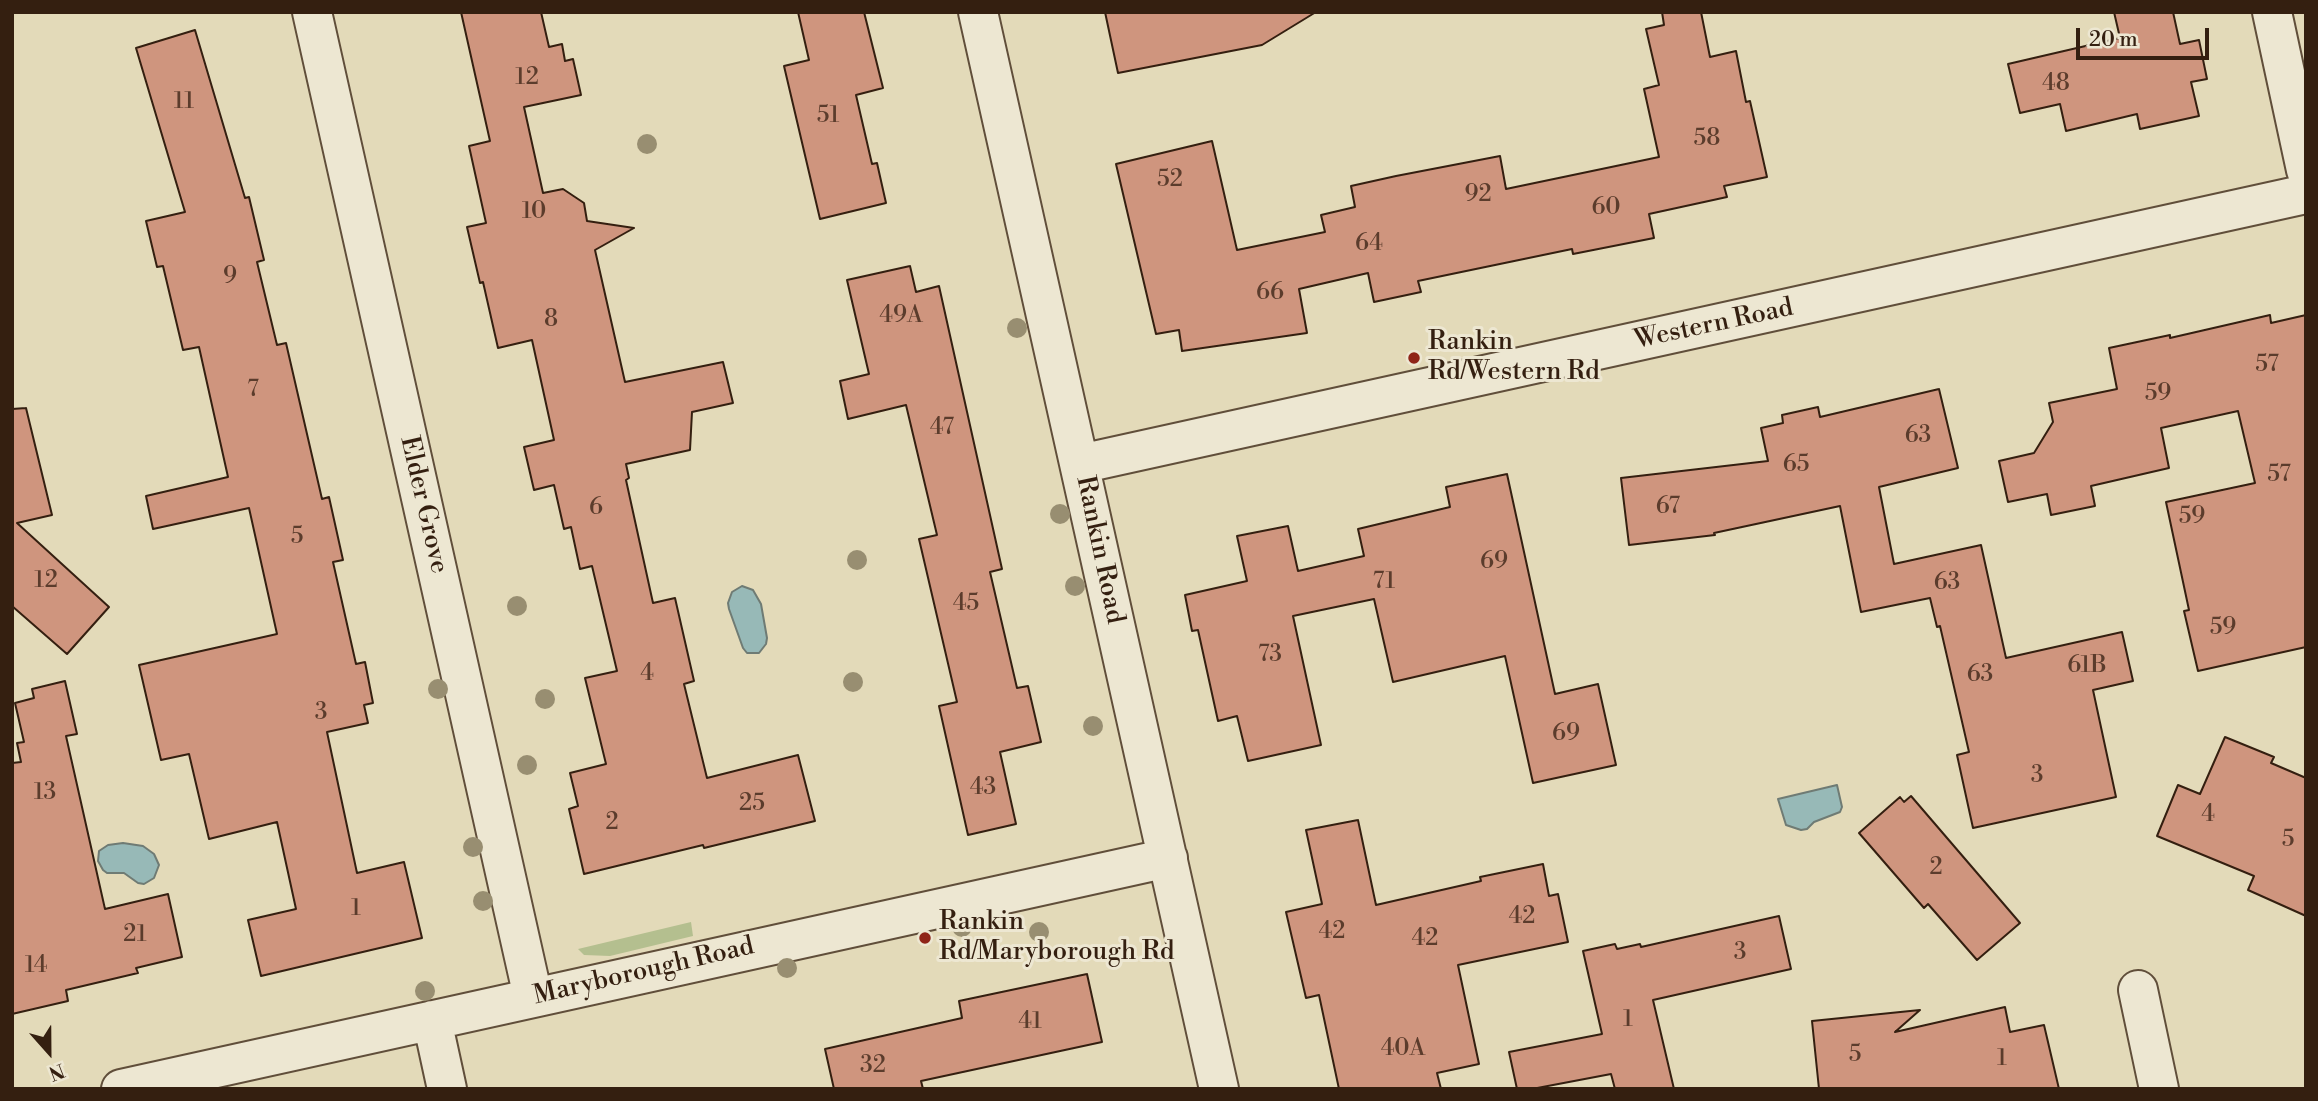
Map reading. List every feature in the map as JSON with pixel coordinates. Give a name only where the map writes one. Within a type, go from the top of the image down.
[{"type":"street","name":"Elder Grove","points":[[312,12],[533,997]]},
{"type":"street","name":"Rankin Road","points":[[978,12],[1219,1089]]},
{"type":"street","points":[[2272,12],[2306,170]]},
{"type":"street","name":"Western Road","points":[[1080,464],[2306,194]]},
{"type":"street","name":"Maryborough Road","points":[[121,1089],[1168,858]]},
{"type":"street","points":[[2138,990],[2159,1089]]},
{"type":"street","points":[[432,1020],[447,1089]]},
{"type":"green space","points":[[691,922],[693,936],[610,956],[584,955],[578,949]]},
{"type":"water","points":[[742,586],[753,590],[761,604],[767,638],[759,653],[747,653],[743,648],[729,609],[732,592]]},
{"type":"water","points":[[1837,785],[1842,807],[1840,812],[1814,822],[1807,829],[1801,830],[1786,825],[1778,799]]},
{"type":"water","points":[[123,843],[143,846],[154,854],[159,865],[154,878],[144,884],[124,873],[107,873],[103,870],[98,861],[99,851],[108,845]]},
{"type":"building","points":[[461,12],[541,12],[549,47],[562,44],[565,61],[573,59],[581,95],[524,107],[543,193],[563,189],[584,203],[587,221],[634,228],[595,250],[625,382],[723,362],[733,403],[692,412],[690,450],[626,464],[629,478],[626,480],[653,603],[675,598],[694,681],[684,684],[707,778],[798,755],[815,821],[584,874],[569,809],[578,806],[570,773],[606,764],[585,678],[617,671],[592,566],[580,569],[571,527],[564,529],[554,485],[534,490],[524,447],[554,440],[532,340],[498,348],[483,282],[480,283],[467,227],[486,223],[469,146],[490,141]]},
{"type":"building","points":[[798,12],[864,12],[883,88],[856,95],[872,164],[877,163],[886,203],[820,219],[784,66],[809,60]]},
{"type":"building","points":[[1105,12],[1316,12],[1262,45],[1118,73]]},
{"type":"building","points":[[1662,12],[1701,12],[1710,57],[1736,51],[1746,102],[1750,101],[1767,177],[1724,186],[1727,197],[1649,214],[1654,238],[1573,254],[1572,249],[1418,281],[1421,292],[1374,302],[1368,273],[1299,289],[1307,333],[1182,351],[1179,330],[1156,334],[1116,164],[1212,141],[1237,250],[1325,232],[1321,215],[1355,207],[1351,186],[1396,176],[1500,156],[1506,189],[1659,157],[1644,89],[1659,85],[1646,29],[1664,25]]},
{"type":"building","points":[[2114,12],[2173,12],[2180,44],[2199,40],[2207,79],[2191,82],[2199,116],[2140,129],[2137,114],[2066,131],[2060,104],[2020,113],[2008,64],[2120,38]]},
{"type":"building","points":[[195,30],[245,198],[249,197],[264,260],[257,262],[277,345],[286,343],[322,499],[329,497],[343,560],[333,562],[356,664],[365,662],[373,703],[364,705],[368,723],[327,732],[357,873],[404,862],[422,938],[261,976],[248,920],[296,909],[277,822],[209,839],[189,754],[161,760],[139,665],[277,634],[249,508],[153,529],[146,496],[228,477],[199,347],[183,350],[163,266],[157,267],[146,221],[185,212],[136,48]]},
{"type":"building","points":[[910,266],[916,292],[939,286],[1002,569],[990,572],[1017,688],[1028,686],[1041,742],[1000,752],[1016,824],[968,835],[939,706],[957,702],[919,539],[937,535],[906,405],[848,419],[840,381],[869,374],[847,280]]},
{"type":"building","points":[[2270,315],[2271,323],[2306,315],[2306,647],[2198,671],[2184,611],[2189,610],[2166,502],[2255,483],[2238,411],[2161,428],[2169,468],[2091,486],[2095,506],[2051,515],[2047,494],[2008,502],[1999,461],[2034,453],[2053,422],[2049,403],[2117,389],[2109,348],[2170,335],[2170,338]]},
{"type":"building","points":[[1939,389],[1958,468],[1879,487],[1894,564],[1981,545],[2006,658],[2122,632],[2133,681],[2093,690],[2116,797],[1973,828],[1957,755],[1969,752],[1940,626],[1937,627],[1930,598],[1861,612],[1840,506],[1714,533],[1715,535],[1629,545],[1621,478],[1768,461],[1761,428],[1783,423],[1782,415],[1818,407],[1820,417]]},
{"type":"building","points":[[26,408],[52,515],[17,523],[109,607],[67,654],[12,606],[12,409]]},
{"type":"building","points":[[1507,474],[1555,694],[1598,684],[1616,765],[1533,783],[1505,656],[1393,682],[1374,599],[1293,616],[1321,745],[1248,761],[1237,716],[1218,721],[1198,630],[1192,631],[1185,595],[1247,581],[1237,536],[1288,526],[1298,571],[1364,556],[1358,529],[1450,507],[1446,487]]},
{"type":"building","points":[[65,681],[77,734],[66,736],[105,909],[168,894],[182,957],[136,968],[138,973],[66,990],[68,1001],[12,1014],[12,763],[21,762],[17,743],[24,742],[15,703],[34,698],[32,689]]},
{"type":"building","points":[[2225,737],[2274,757],[2271,763],[2306,778],[2306,916],[2248,890],[2254,876],[2157,836],[2178,785],[2200,794]]},
{"type":"building","points":[[1911,796],[2020,923],[1977,960],[1928,904],[1924,908],[1859,833],[1900,797],[1904,802]]},
{"type":"building","points":[[1358,820],[1376,905],[1481,881],[1480,877],[1543,864],[1549,896],[1558,894],[1568,942],[1458,965],[1479,1064],[1437,1073],[1441,1089],[1339,1089],[1319,995],[1306,998],[1286,912],[1322,904],[1306,830]]},
{"type":"building","points":[[1779,916],[1791,969],[1653,1000],[1674,1089],[1615,1089],[1611,1074],[1532,1089],[1517,1089],[1509,1052],[1602,1034],[1583,951],[1615,944],[1617,949],[1640,944],[1641,947]]},
{"type":"building","points":[[1087,974],[1102,1042],[921,1081],[923,1089],[834,1089],[825,1049],[962,1018],[959,1001]]},
{"type":"building","points":[[2005,1007],[2010,1032],[2044,1025],[2059,1089],[1819,1089],[1812,1021],[1920,1010],[1895,1032]]},
{"type":"place","name":"Rankin Rd/Western Rd","points":[[1414,358]]},
{"type":"place","name":"Rankin Rd/Maryborough Rd","points":[[925,938]]}]
